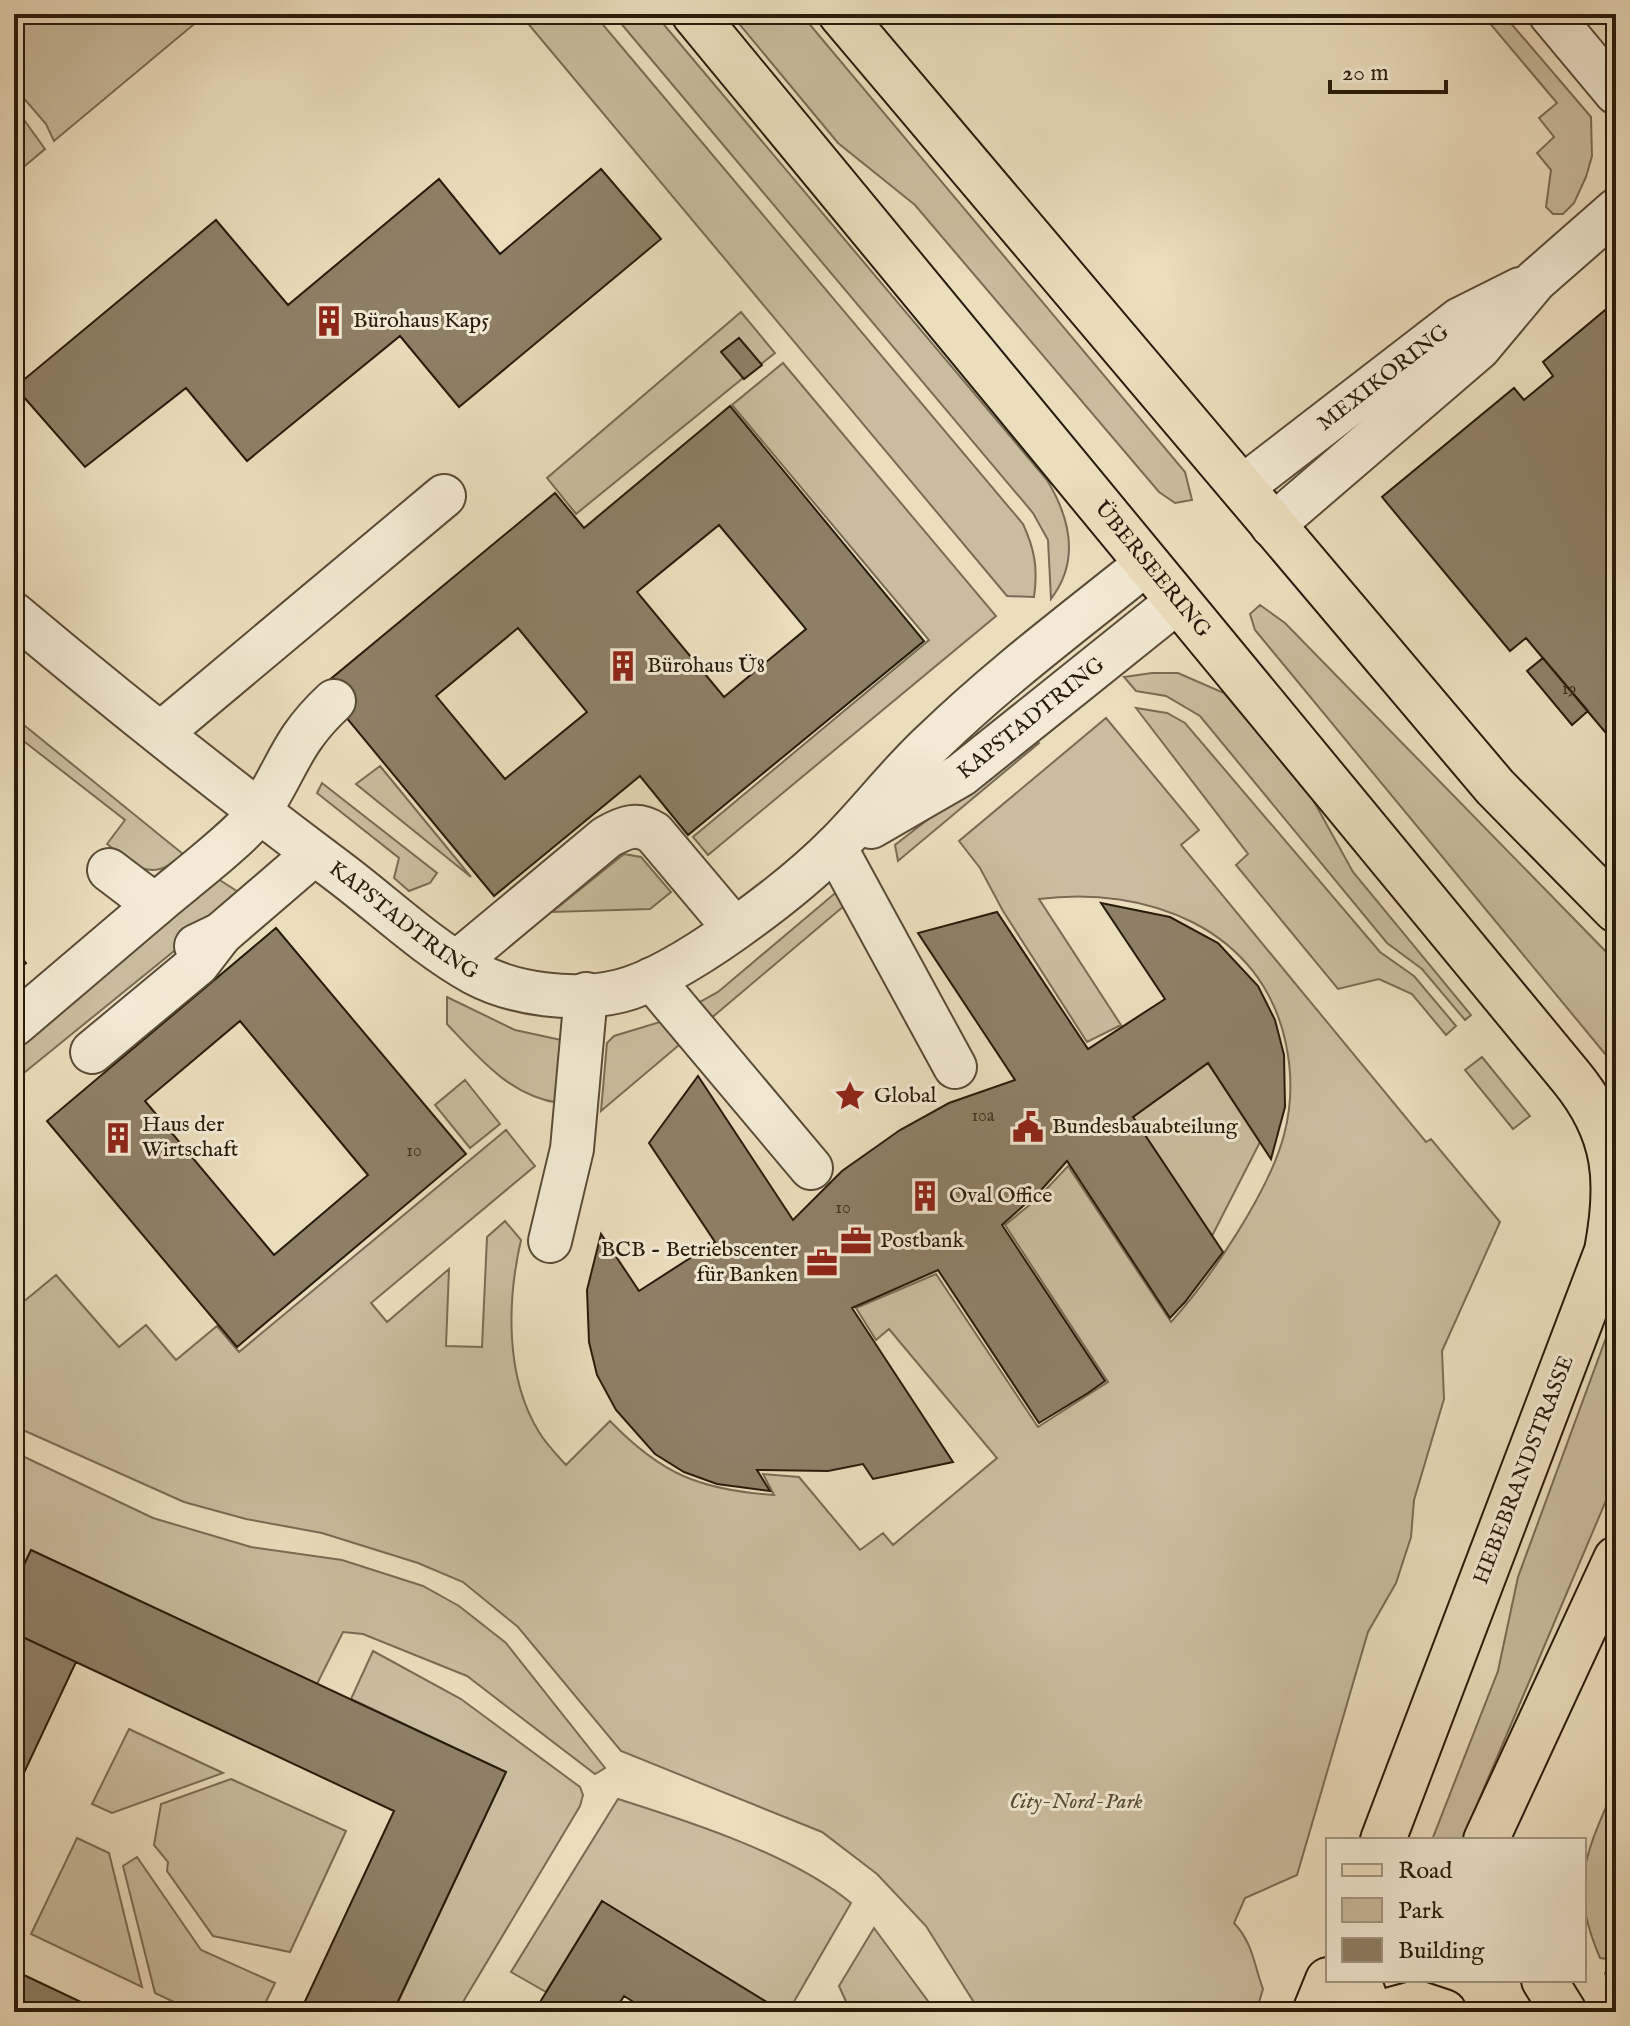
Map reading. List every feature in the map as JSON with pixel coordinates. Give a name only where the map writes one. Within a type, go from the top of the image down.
[{"type":"main road","name":"ÜBERSEERING","points":[[694,14],[1601,1107]]},
{"type":"main road","points":[[841,14],[1495,787],[1616,910]]},
{"type":"main road","name":"HEBEBRANDSTRASSE","points":[[1384,1838],[1612,1246],[1616,1173],[1601,1107]]},
{"type":"main road","points":[[1487,1838],[1515,1770],[1616,1559]]},
{"type":"main road","points":[[1515,1770],[1515,1838]]},
{"type":"main road","points":[[1315,2012],[1327,1982]]},
{"type":"main road","points":[[1359,1982],[1370,2012]]},
{"type":"main road","points":[[1545,1982],[1564,2012]]},
{"type":"street","points":[[1550,14],[1616,93]]},
{"type":"street","name":"MEXIKORING","points":[[1241,488],[1525,266],[1614,217]]},
{"type":"street","name":"MEXIKORING","points":[[1272,526],[1479,348],[1525,266]]},
{"type":"street","points":[[161,733],[444,496]]},
{"type":"street","name":"KAPSTADTRING","points":[[21,631],[161,733],[457,962],[505,985],[544,994],[586,994],[619,991],[652,979],[734,928],[835,847],[933,741],[1147,563]]},
{"type":"street","name":"KAPSTADTRING","points":[[835,847],[961,775],[1178,601]]},
{"type":"street","points":[[14,1025],[260,812],[289,752],[310,723],[334,701]]},
{"type":"street","points":[[457,962],[607,837],[631,826],[643,827],[654,833],[734,928]]},
{"type":"street","points":[[835,847],[955,1067]]},
{"type":"street","points":[[92,1052],[198,964],[204,943],[314,854]]},
{"type":"street","points":[[109,870],[155,905]]},
{"type":"street","points":[[652,979],[811,1168]]},
{"type":"street","points":[[550,1241],[574,1135],[586,994]]},
{"type":"green space","points":[[14,14],[205,15],[54,141],[46,124],[14,87]]},
{"type":"green space","points":[[520,14],[594,14],[1023,524],[1034,560],[1034,597],[1007,596]]},
{"type":"green space","points":[[613,14],[655,14],[1047,480],[1066,524],[1069,555],[1060,585],[1051,599],[1048,540],[1033,513]]},
{"type":"green space","points":[[731,14],[801,14],[1185,472],[1192,500],[1175,503],[1159,492],[915,205],[838,143]]},
{"type":"green space","points":[[1482,14],[1503,14],[1591,117],[1592,156],[1586,177],[1574,203],[1563,214],[1553,214],[1546,207],[1551,170],[1537,153],[1554,137],[1539,118],[1557,103]]},
{"type":"green space","points":[[14,106],[45,149],[14,175]]},
{"type":"green space","points":[[741,312],[775,353],[761,364],[739,338],[722,351],[743,378],[576,514],[547,478]]},
{"type":"green space","points":[[783,363],[996,616],[708,855],[693,837],[929,640],[732,405]]},
{"type":"green space","points":[[1260,605],[1285,623],[1616,962],[1616,1047],[1606,1055],[1255,630],[1250,614]]},
{"type":"green space","points":[[1178,673],[1224,693],[1312,798],[1353,872],[1471,1015],[1465,1020],[1422,969],[1387,943],[1200,716],[1166,696],[1136,691],[1124,677]]},
{"type":"green space","points":[[1136,708],[1167,713],[1185,723],[1380,952],[1414,976],[1456,1026],[1446,1035],[1412,994],[1379,979],[1338,989],[1236,865],[1248,854]]},
{"type":"green space","points":[[14,717],[183,854],[172,863],[153,870],[135,865],[107,844],[125,820],[21,739],[14,747]]},
{"type":"green space","name":"City-Nord-Park","points":[[1106,718],[1199,830],[1181,845],[1426,1142],[1431,1139],[1500,1222],[1442,1351],[1444,1399],[1414,1500],[1411,1537],[1396,1583],[1368,1632],[1297,1875],[1245,1898],[1234,1923],[1249,1946],[1263,1989],[1256,2012],[980,2012],[926,1926],[877,1874],[822,1832],[621,1751],[518,1627],[463,1582],[418,1563],[322,1533],[246,1519],[184,1502],[14,1426],[14,1295],[22,1303],[56,1275],[119,1347],[146,1325],[176,1360],[217,1326],[239,1352],[506,1130],[535,1166],[371,1303],[387,1322],[449,1269],[446,1346],[482,1347],[487,1237],[505,1221],[521,1240],[512,1313],[512,1338],[520,1387],[539,1432],[566,1465],[610,1421],[665,1466],[703,1483],[724,1489],[774,1495],[763,1474],[799,1477],[860,1550],[883,1533],[893,1545],[997,1458],[889,1329],[876,1340],[856,1308],[936,1274],[1038,1427],[1108,1382],[1005,1225],[1037,1199],[1068,1166],[1171,1322],[1237,1233],[1266,1182],[1284,1135],[1290,1089],[1286,1044],[1273,1004],[1252,970],[1226,943],[1194,923],[1158,908],[1119,899],[1079,896],[1039,899],[1121,1025],[1087,1042],[1003,911],[980,868],[959,841]]},
{"type":"green space","points":[[1034,737],[1039,743],[898,861],[895,845]]},
{"type":"green space","points":[[380,766],[471,877],[356,784]]},
{"type":"green space","points":[[322,783],[437,873],[430,883],[409,891],[394,878],[399,858],[317,793]]},
{"type":"green space","points":[[624,854],[641,857],[671,892],[650,909],[552,912]]},
{"type":"green space","points":[[212,875],[243,895],[14,1081],[14,1044]]},
{"type":"green space","points":[[840,889],[851,900],[709,1020],[689,1008],[718,992]]},
{"type":"green space","points":[[447,997],[515,1030],[566,1041],[560,1103],[526,1093],[484,1062],[447,1024]]},
{"type":"green space","points":[[663,1021],[685,1040],[601,1111],[607,1043],[614,1036]]},
{"type":"green space","points":[[1482,1057],[1530,1116],[1513,1129],[1465,1070]]},
{"type":"green space","points":[[1208,1063],[1260,1142],[1212,1236],[1133,1117]]},
{"type":"green space","points":[[465,1080],[500,1124],[470,1148],[435,1105]]},
{"type":"green space","points":[[1616,1294],[1616,1477],[1463,1838],[1433,1838],[1498,1671],[1518,1577],[1607,1335],[1610,1307]]},
{"type":"green space","points":[[14,1452],[153,1518],[251,1547],[342,1560],[423,1586],[459,1606],[506,1643],[605,1768],[595,1774],[467,1676],[363,1634],[343,1632],[317,1684],[31,1550],[14,1586]]},
{"type":"green space","points":[[373,1651],[461,1699],[580,1787],[583,1795],[580,1806],[457,2012],[417,2012],[398,2002],[506,1772],[351,1699]]},
{"type":"green space","points":[[129,1729],[223,1773],[112,1813],[92,1804]]},
{"type":"green space","points":[[231,1779],[346,1831],[290,1952],[213,1936],[167,1871],[168,1862],[154,1845],[161,1804]]},
{"type":"green space","points":[[1616,1784],[1616,2003],[1605,1973],[1611,1967],[1607,1959],[1600,1958],[1586,1914],[1586,1864],[1596,1830]]},
{"type":"green space","points":[[618,1799],[709,1829],[771,1855],[851,1903],[788,2012],[783,2012],[602,1901],[546,1992],[511,1972]]},
{"type":"green space","points":[[77,1838],[109,1853],[142,1987],[31,1934]]},
{"type":"green space","points":[[137,1857],[201,1950],[275,1983],[261,2012],[195,2012],[155,1993],[123,1866]]},
{"type":"green space","points":[[874,1928],[936,2012],[844,2012],[848,2006],[839,1986]]},
{"type":"building","name":"Bürohaus Kap5","points":[[601,169],[661,239],[459,407],[400,336],[247,461],[186,388],[85,467],[15,387],[216,220],[288,305],[439,179],[500,254]]},
{"type":"building","points":[[1616,301],[1616,745],[1526,638],[1510,651],[1382,497],[1514,388],[1524,400],[1553,376],[1543,362]]},
{"type":"building","points":[[739,338],[762,365],[744,379],[721,352]]},
{"type":"building","name":"Bürohaus Ü8","points":[[730,406],[924,641],[688,835],[640,776],[494,896],[321,687],[555,493],[584,528]],"holes":[[[719,525],[806,629],[724,697],[637,592]],[[518,628],[587,712],[505,779],[436,696]]]},
{"type":"building","points":[[1543,658],[1588,711],[1572,725],[1527,671]]},
{"type":"building","name":"Oval Office","points":[[1101,903],[1170,917],[1218,943],[1258,986],[1275,1020],[1284,1055],[1285,1107],[1271,1159],[1208,1063],[1133,1117],[1223,1252],[1185,1302],[1170,1318],[1067,1161],[1043,1188],[1002,1225],[1105,1381],[1039,1423],[938,1270],[852,1308],[953,1462],[873,1479],[863,1464],[828,1471],[757,1470],[770,1491],[717,1484],[684,1472],[655,1454],[616,1410],[597,1375],[589,1342],[587,1290],[601,1234],[639,1291],[715,1242],[649,1143],[698,1076],[793,1220],[842,1171],[900,1130],[949,1103],[1015,1080],[918,933],[997,912],[1088,1049],[1165,999]]},
{"type":"building","name":"Haus der Wirtschaft","points":[[276,928],[466,1154],[237,1347],[47,1121]],"holes":[[[240,1021],[368,1175],[274,1255],[145,1101]]]},
{"type":"building","points":[[14,948],[26,963],[14,973]]},
{"type":"building","points":[[31,1550],[506,1772],[393,2012],[300,2012],[394,1811],[14,1633],[14,1586]]},
{"type":"building","points":[[14,1633],[76,1662],[14,1794]]},
{"type":"building","points":[[602,1901],[778,2009],[777,2012],[650,2012],[624,1996],[614,2012],[534,2012]]},
{"type":"building","points":[[14,1971],[26,1976],[102,2012],[14,2012]]},
{"type":"place","name":"Bürohaus Kap5","points":[[329,321]]},
{"type":"place","name":"Bürohaus Ü8","points":[[623,666]]},
{"type":"place","name":"Global","points":[[850,1096]]},
{"type":"place","name":"Bundesbauabteilung","points":[[1028,1127]]},
{"type":"place","name":"Haus der Wirtschaft","points":[[118,1138]]},
{"type":"place","name":"Oval Office","points":[[925,1196]]},
{"type":"place","name":"Postbank","points":[[856,1241]]},
{"type":"place","name":"BCB - Betriebscenter für Banken","points":[[822,1263]]}]
